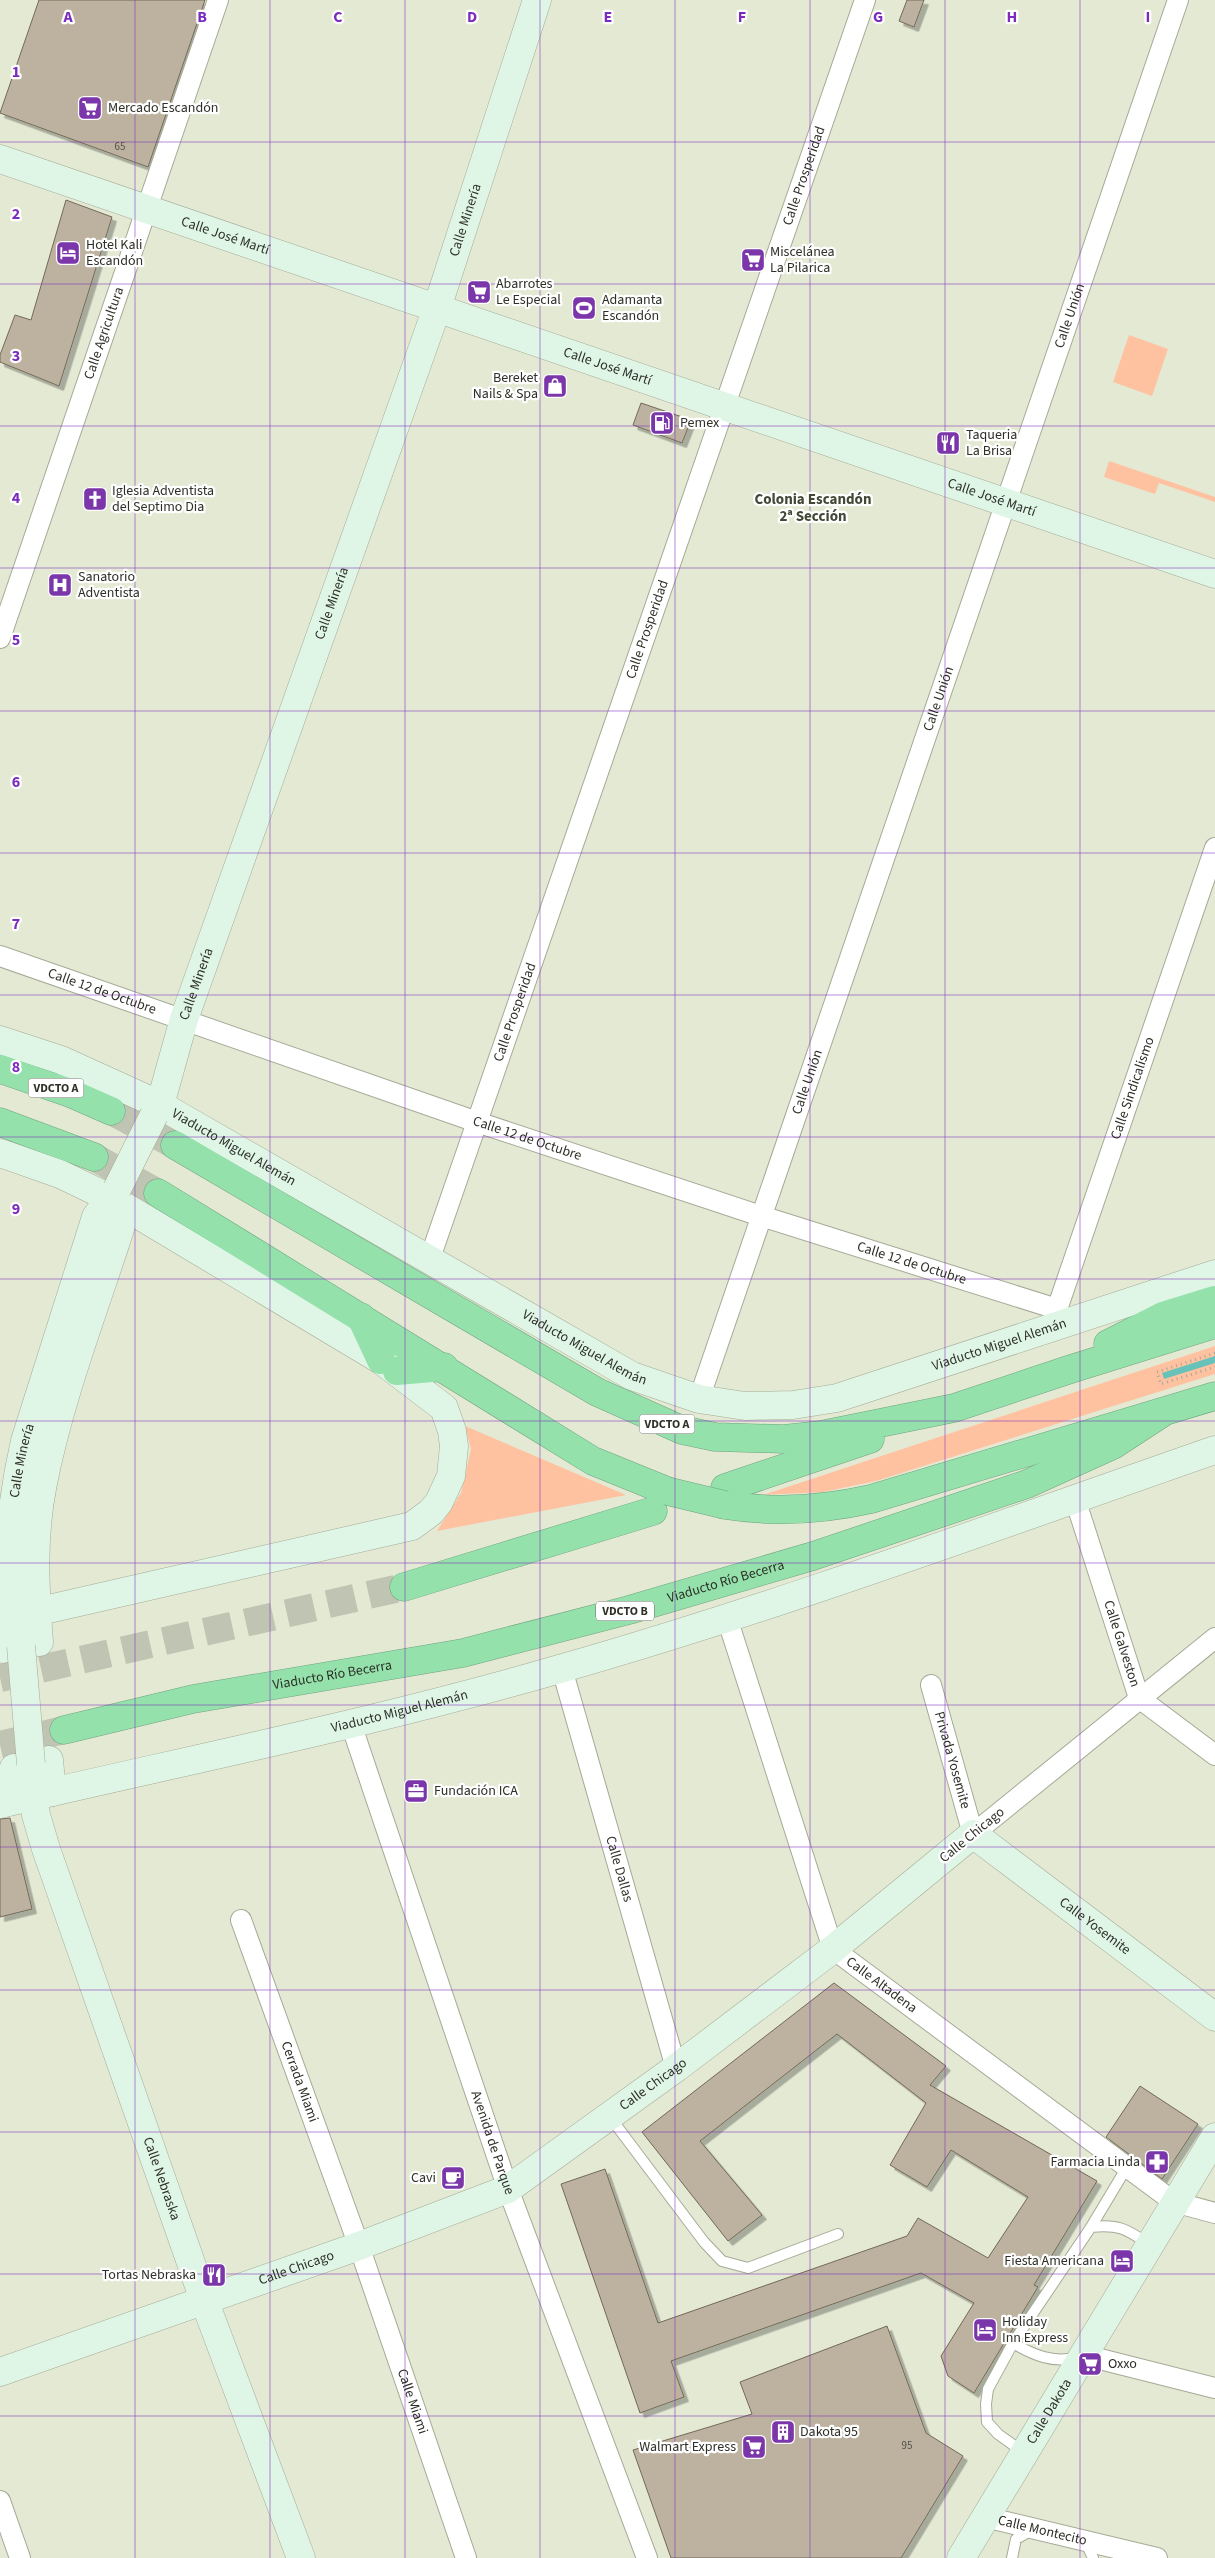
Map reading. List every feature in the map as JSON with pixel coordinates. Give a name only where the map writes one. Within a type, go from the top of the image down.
[{"type":"highway","name":"VDCTO A","points":[[0,1069],[70,1093],[111,1111]]},
{"type":"highway","points":[[0,1122],[94,1157]]},
{"type":"highway","name":"Viaducto Miguel Alemán","points":[[175,1145],[597,1392],[682,1430],[715,1437],[784,1439],[821,1434],[954,1408],[1072,1368],[1215,1324]]},
{"type":"highway","points":[[158,1193],[660,1501]]},
{"type":"highway","points":[[1072,1368],[1098,1350],[1145,1325],[1215,1300]]},
{"type":"highway","points":[[361,1316],[389,1365],[444,1368]]},
{"type":"highway","points":[[725,1496],[782,1511],[839,1506],[904,1490],[1215,1396]]},
{"type":"highway","points":[[404,1587],[660,1501],[725,1496],[954,1408]]},
{"type":"highway","name":"Viaducto Río Becerra","points":[[64,1730],[193,1699],[463,1653],[638,1607],[812,1556],[1027,1484],[1112,1445],[1162,1413]]},
{"type":"street","name":"Calle Agricultura","points":[[0,638],[218,0]]},
{"type":"street","name":"Calle Minería","points":[[42,1794],[32,1764],[16,1646],[5,1619],[12,1507],[25,1441],[96,1217],[114,1194],[157,1110],[184,1019],[437,308],[536,0]]},
{"type":"street","name":"Calle Prosperidad","points":[[430,1258],[865,0]]},
{"type":"street","name":"Calle Unión","points":[[699,1399],[1178,0]]},
{"type":"street","name":"Calle José Martí","points":[[0,159],[1215,574]]},
{"type":"street","name":"Calle Sindicalismo","points":[[1054,1318],[1215,848]]},
{"type":"street","name":"Calle 12 de Octubre","points":[[0,956],[477,1122],[761,1216],[1054,1318]]},
{"type":"street","name":"Viaducto Miguel Alemán","points":[[0,1040],[61,1060],[157,1110],[430,1258],[632,1376],[699,1399],[745,1406],[793,1405],[837,1398],[1054,1318],[1215,1274]]},
{"type":"street","points":[[0,1153],[114,1194],[389,1365],[444,1408],[452,1431],[454,1446],[452,1476],[439,1502],[422,1520],[401,1530],[5,1619]]},
{"type":"street","name":"Calle Minería","points":[[16,1646],[37,1612],[35,1556],[43,1484],[60,1415],[120,1229],[114,1194]]},
{"type":"street","name":"Viaducto Miguel Alemán","points":[[42,1794],[351,1724],[562,1669],[727,1618],[1215,1450]]},
{"type":"street","name":"Calle Galveston","points":[[1075,1499],[1139,1698],[1215,1755]]},
{"type":"street","name":"Calle Altadena","points":[[727,1618],[833,1948],[1174,2202],[1215,2213]]},
{"type":"street","name":"Calle Chicago","points":[[0,2372],[358,2246],[508,2189],[676,2068],[833,1948],[1215,1638]]},
{"type":"street","name":"Calle Dallas","points":[[562,1669],[676,2068]]},
{"type":"street","name":"Privada Yosemite","points":[[931,1685],[973,1834]]},
{"type":"street","name":"Avenida de Parque","points":[[351,1724],[508,2189],[647,2558]]},
{"type":"street","points":[[0,1798],[32,1764]]},
{"type":"street","points":[[0,1804],[42,1794]]},
{"type":"street","name":"Calle Nebraska","points":[[42,1794],[46,1849],[204,2300],[301,2558]]},
{"type":"street","name":"Calle Yosemite","points":[[973,1834],[1215,2017]]},
{"type":"street","name":"Cerrada Miami","points":[[241,1920],[358,2246]]},
{"type":"street","name":"Calle Dakota","points":[[961,2558],[1174,2202],[1215,2137]]},
{"type":"street","name":"Calle Miami","points":[[358,2246],[466,2558]]},
{"type":"street","points":[[1084,2354],[1215,2388]]},
{"type":"street","points":[[0,2501],[20,2558]]},
{"type":"street","name":"Calle Montecito","points":[[985,2517],[1033,2529],[1089,2550],[1157,2558]]},
{"type":"lane","points":[[609,2116],[704,2242],[722,2261],[748,2268],[838,2234]]},
{"type":"lane","points":[[1024,2453],[998,2434],[988,2422],[986,2404],[988,2389],[1013,2343],[1091,2228],[1127,2167]]},
{"type":"lane","points":[[1091,2228],[1110,2225],[1123,2228],[1149,2244]]},
{"type":"lane","points":[[1013,2343],[1030,2353],[1050,2358],[1065,2360],[1084,2354]]},
{"type":"lane","points":[[1012,2558],[1016,2539],[1033,2529]]},
{"type":"path","points":[[1215,1353],[1157,1372],[1160,1384],[1215,1367]]},
{"type":"shaded area","points":[[1129,335],[1168,349],[1152,396],[1113,382]]},
{"type":"shaded area","points":[[1109,461],[1215,497],[1215,502],[1159,483],[1155,494],[1104,477]]},
{"type":"shaded area","points":[[1215,1346],[1215,1374],[876,1481],[823,1492],[763,1495]]},
{"type":"shaded area","points":[[465,1426],[626,1495],[437,1531],[461,1493],[471,1449]]},
{"type":"water","points":[[1215,1356],[1215,1363],[1164,1379],[1162,1373]]},
{"type":"building","points":[[39,0],[205,0],[148,167],[0,113]]},
{"type":"building","points":[[907,0],[924,0],[914,27],[899,21]]},
{"type":"building","points":[[66,200],[112,217],[59,386],[0,362],[0,355],[15,315],[31,320]]},
{"type":"building","name":"Pemex","points":[[641,403],[691,420],[682,443],[633,425]]},
{"type":"building","points":[[10,1818],[32,1909],[0,1917],[0,1819]]},
{"type":"building","points":[[834,1983],[946,2066],[930,2085],[1097,2181],[1034,2285],[1038,2287],[974,2393],[948,2376],[941,2356],[974,2303],[921,2273],[671,2361],[684,2397],[640,2413],[561,2184],[605,2169],[658,2323],[907,2236],[918,2218],[988,2258],[1028,2197],[951,2150],[927,2187],[890,2165],[926,2103],[837,2034],[700,2141],[762,2215],[728,2241],[642,2132]]},
{"type":"building","points":[[1140,2086],[1198,2124],[1162,2179],[1106,2137]]},
{"type":"building","name":"Dakota 95","points":[[887,2326],[926,2433],[963,2456],[901,2558],[671,2558],[633,2450],[752,2414],[740,2382]]},
{"type":"tunnel","points":[[111,1111],[175,1145]]},
{"type":"tunnel","points":[[94,1157],[158,1193]]},
{"type":"tunnel","points":[[0,1678],[404,1587]]},
{"type":"tunnel","points":[[0,1745],[64,1730]]},
{"type":"place","name":"Mercado Escandón","points":[[90,108]]},
{"type":"place","name":"Hotel Kali Escandón","points":[[68,253]]},
{"type":"place","name":"Miscelánea La Pilarica","points":[[753,260]]},
{"type":"place","name":"Abarrotes Le Especial","points":[[479,292]]},
{"type":"place","name":"Adamanta Escandón","points":[[584,308]]},
{"type":"place","name":"Bereket Nails & Spa","points":[[555,386]]},
{"type":"place","name":"Pemex","points":[[662,423]]},
{"type":"place","name":"Taqueria La Brisa","points":[[948,443]]},
{"type":"place","name":"Iglesia Adventista del Septimo Dia","points":[[95,499]]},
{"type":"place","name":"Sanatorio Adventista","points":[[60,585]]},
{"type":"place","name":"Fundación ICA","points":[[416,1791]]},
{"type":"place","name":"Farmacia Linda","points":[[1157,2162]]},
{"type":"place","name":"Cavi","points":[[453,2178]]},
{"type":"place","name":"Fiesta Americana","points":[[1122,2261]]},
{"type":"place","name":"Tortas Nebraska","points":[[214,2275]]},
{"type":"place","name":"Holiday Inn Express","points":[[985,2330]]},
{"type":"place","name":"Oxxo","points":[[1090,2364]]},
{"type":"place","name":"Dakota 95","points":[[783,2432]]},
{"type":"place","name":"Walmart Express","points":[[754,2447]]},
{"type":"district","name":"Colonia Escandón 2ª Sección","points":[[813,508]]}]
